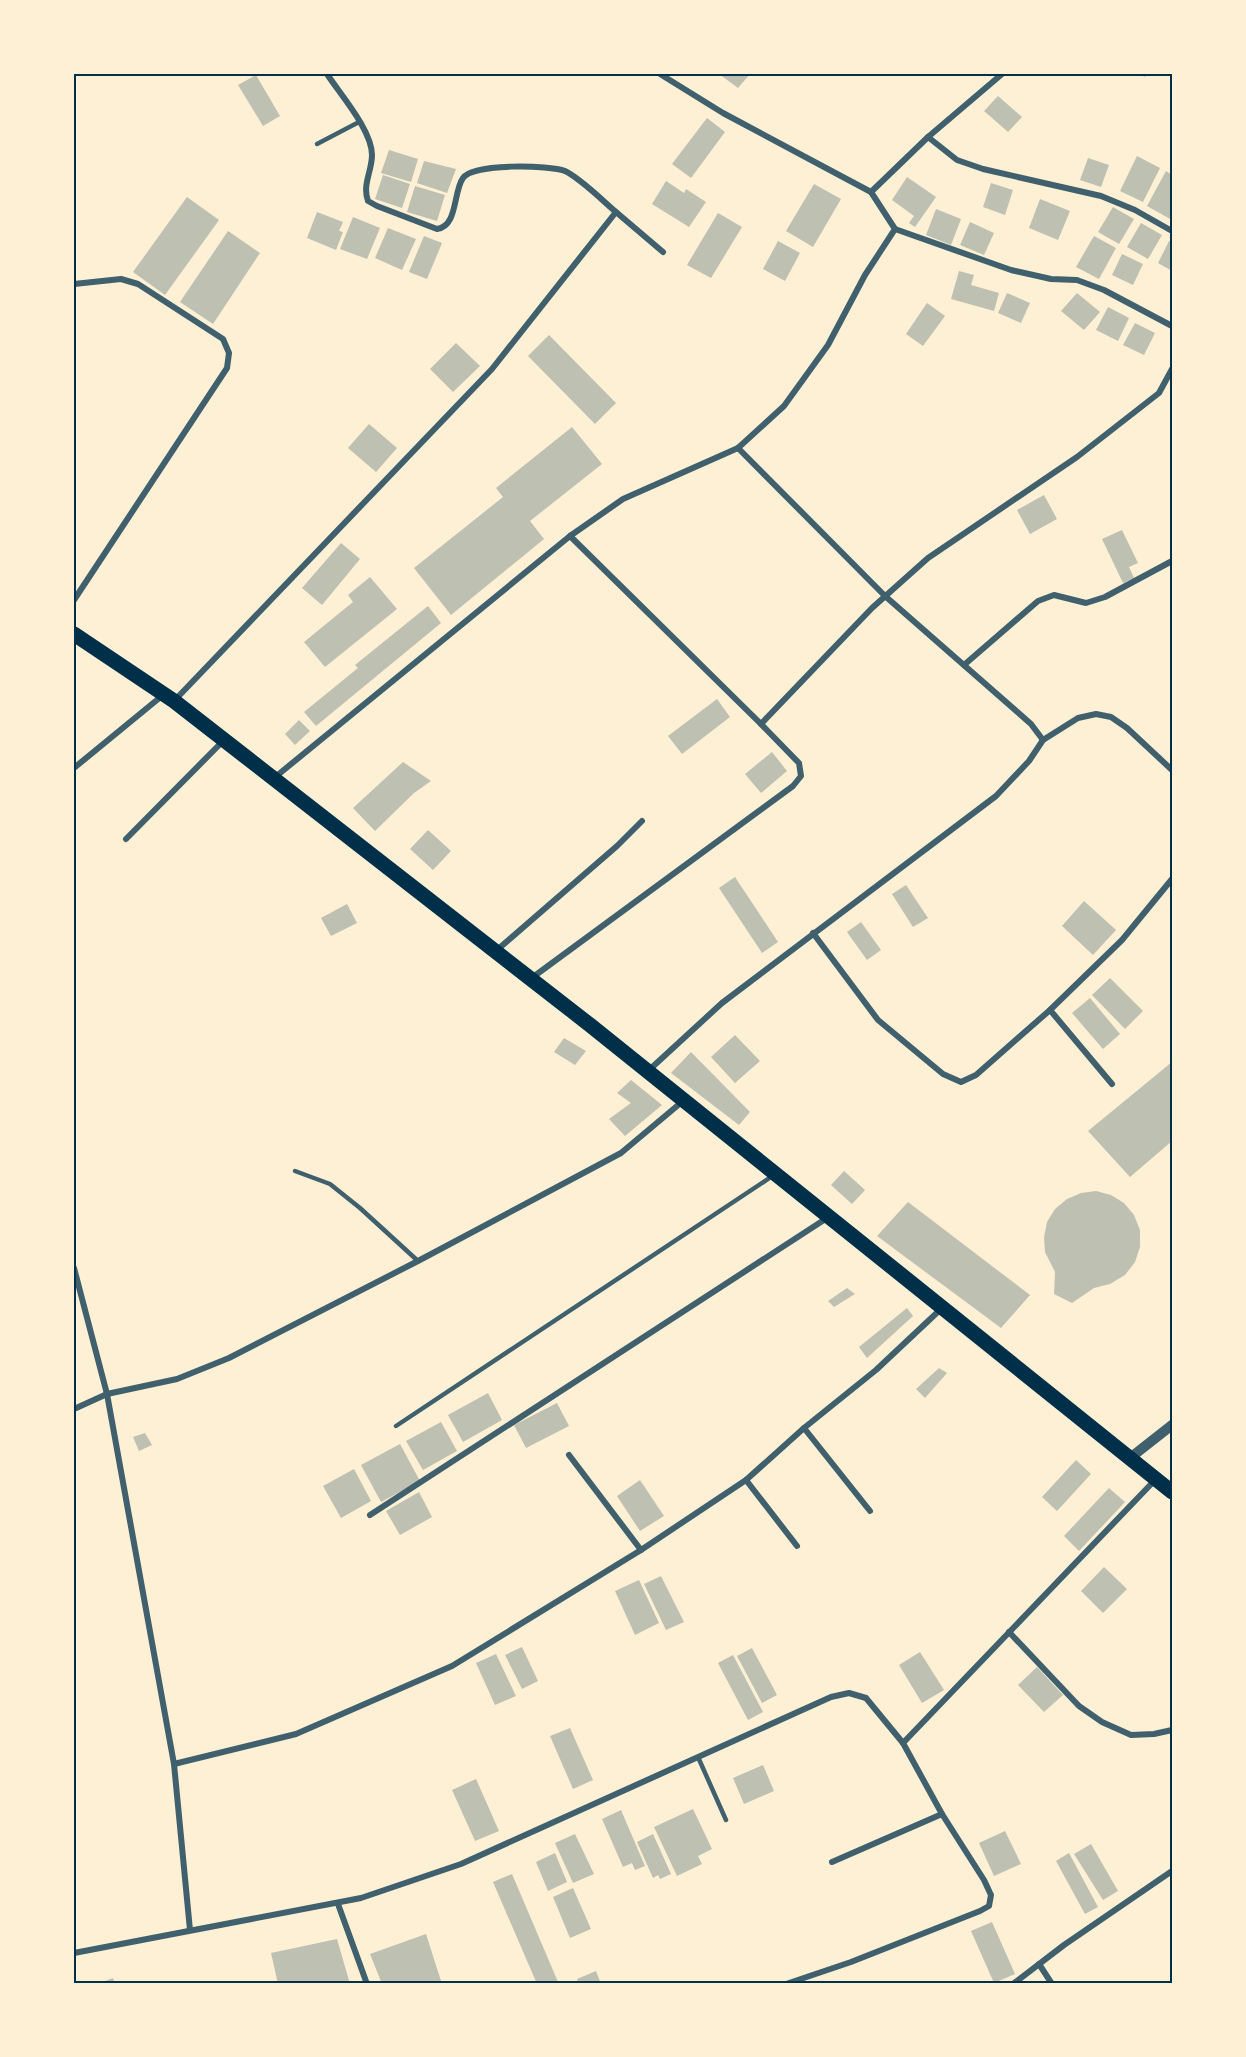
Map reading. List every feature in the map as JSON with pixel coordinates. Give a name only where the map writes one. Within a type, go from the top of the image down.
[{"type":"main road","points":[[74,634],[169,698],[531,979],[1173,1492]]},
{"type":"street","points":[[327,74],[367,134],[372,155],[365,193],[368,201],[437,229],[443,228],[449,223],[462,178],[469,172],[482,168],[554,167],[569,173],[663,252]]},
{"type":"street","points":[[660,74],[723,113],[871,192],[895,230],[1011,270],[1051,279],[1077,280],[1104,290],[1173,326]]},
{"type":"street","points":[[871,192],[928,136],[1002,74]]},
{"type":"street","points":[[928,136],[957,160],[983,170],[1101,196],[1135,210],[1173,231]]},
{"type":"street","points":[[74,768],[169,698],[492,369],[616,212]]},
{"type":"street","points":[[273,778],[570,536],[623,500],[738,448],[784,406],[828,345],[865,276],[895,230]]},
{"type":"street","points":[[74,284],[121,279],[138,284],[223,339],[229,353],[227,368],[74,600]]},
{"type":"street","points":[[762,724],[885,596],[928,558],[1077,457],[1159,393],[1173,369]]},
{"type":"street","points":[[738,448],[885,596],[1031,724],[1043,740]]},
{"type":"street","points":[[531,979],[793,786],[801,776],[799,763],[762,724],[570,536]]},
{"type":"street","points":[[964,665],[1038,601],[1054,595],[1086,603],[1105,597],[1171,565]]},
{"type":"street","points":[[648,1071],[722,1003],[996,796],[1029,761],[1043,740],[1078,718],[1096,714],[1111,717],[1127,728],[1173,770]]},
{"type":"street","points":[[126,839],[224,740]]},
{"type":"street","points":[[495,951],[617,846],[642,821]]},
{"type":"street","points":[[813,933],[878,1020],[944,1074],[961,1082],[976,1075],[1050,1010],[1122,940],[1173,879]]},
{"type":"street","points":[[1050,1010],[1112,1084]]},
{"type":"street","points":[[74,1409],[106,1394],[177,1379],[229,1358],[621,1153],[683,1100]]},
{"type":"street","points":[[370,1515],[829,1216]]},
{"type":"street","points":[[74,1268],[106,1394],[174,1764],[190,1930]]},
{"type":"street","points":[[174,1764],[296,1734],[452,1666],[641,1550],[746,1480],[804,1428],[876,1370],[942,1307]]},
{"type":"street","points":[[1130,1458],[1173,1425]]},
{"type":"street","points":[[804,1428],[870,1511]]},
{"type":"street","points":[[569,1455],[641,1550]]},
{"type":"street","points":[[903,1743],[1156,1479]]},
{"type":"street","points":[[746,1480],[796,1546]]},
{"type":"street","points":[[1009,1632],[1079,1706],[1102,1722],[1131,1735],[1173,1730]]},
{"type":"street","points":[[74,1953],[361,1898],[461,1864],[831,1697],[849,1693],[866,1698],[903,1743],[942,1814],[992,1895],[989,1906],[980,1911],[851,1962],[786,1983]]},
{"type":"street","points":[[832,1862],[942,1814]]},
{"type":"street","points":[[1013,1983],[1173,1871]]},
{"type":"street","points":[[338,1904],[367,1983]]},
{"type":"street","points":[[1039,1964],[1052,1983]]},
{"type":"lane","points":[[316,144],[359,123]]},
{"type":"lane","points":[[295,1171],[330,1184],[418,1261]]},
{"type":"lane","points":[[396,1426],[776,1174]]},
{"type":"lane","points":[[698,1757],[726,1820]]},
{"type":"building","points":[[719,74],[750,74],[738,88]]},
{"type":"building","points":[[256,75],[280,116],[263,126],[238,85]]},
{"type":"building","points":[[998,96],[1022,117],[1008,132],[984,111]]},
{"type":"building","points":[[707,118],[725,132],[691,178],[672,164]]},
{"type":"building","points":[[389,150],[418,159],[411,182],[381,173]]},
{"type":"building","points":[[1137,156],[1160,168],[1143,202],[1120,191]]},
{"type":"building","points":[[1088,158],[1109,165],[1101,187],[1080,180]]},
{"type":"building","points":[[424,161],[456,169],[447,193],[417,183]]},
{"type":"building","points":[[1166,171],[1172,175],[1172,220],[1147,206]]},
{"type":"building","points":[[383,175],[410,184],[402,208],[375,199]]},
{"type":"building","points":[[907,177],[936,197],[915,227],[909,223],[914,216],[892,200]]},
{"type":"building","points":[[666,181],[684,193],[686,189],[706,202],[689,227],[652,204]]},
{"type":"building","points":[[991,183],[1013,190],[1005,215],[983,207]]},
{"type":"building","points":[[814,184],[841,199],[813,247],[786,231]]},
{"type":"building","points":[[415,186],[445,195],[437,221],[407,212]]},
{"type":"building","points":[[187,197],[219,220],[165,295],[133,272]]},
{"type":"building","points":[[1040,199],[1070,211],[1058,240],[1029,228]]},
{"type":"building","points":[[1113,207],[1134,219],[1119,244],[1098,232]]},
{"type":"building","points":[[936,209],[961,219],[951,245],[926,235]]},
{"type":"building","points":[[317,212],[343,222],[339,231],[343,232],[336,250],[307,238]]},
{"type":"building","points":[[718,213],[742,227],[711,278],[687,265]]},
{"type":"building","points":[[353,217],[380,228],[367,259],[340,249]]},
{"type":"building","points":[[970,222],[994,233],[984,255],[960,245]]},
{"type":"building","points":[[1141,223],[1162,235],[1148,259],[1127,247]]},
{"type":"building","points":[[388,228],[416,239],[402,270],[375,258]]},
{"type":"building","points":[[228,231],[260,253],[213,324],[180,302]]},
{"type":"building","points":[[424,236],[442,243],[427,279],[409,272]]},
{"type":"building","points":[[1094,236],[1116,248],[1099,279],[1076,267]]},
{"type":"building","points":[[778,241],[800,253],[785,281],[763,269]]},
{"type":"building","points":[[1169,241],[1172,243],[1172,271],[1158,263]]},
{"type":"building","points":[[1122,254],[1143,264],[1133,285],[1112,275]]},
{"type":"building","points":[[959,271],[974,275],[971,285],[999,293],[994,311],[951,299]]},
{"type":"building","points":[[1007,293],[1030,303],[1021,323],[998,313]]},
{"type":"building","points":[[1077,293],[1100,312],[1084,330],[1061,311]]},
{"type":"building","points":[[927,303],[945,316],[923,346],[906,334]]},
{"type":"building","points":[[1108,307],[1129,318],[1118,341],[1096,330]]},
{"type":"building","points":[[1135,323],[1155,333],[1144,355],[1123,345]]},
{"type":"building","points":[[549,335],[616,403],[595,424],[528,356]]},
{"type":"building","points":[[456,343],[480,366],[453,392],[430,369]]},
{"type":"building","points":[[369,424],[397,448],[376,472],[348,448]]},
{"type":"building","points":[[572,427],[602,464],[530,521],[544,539],[451,615],[414,568],[503,497],[496,488]]},
{"type":"building","points":[[1044,495],[1057,519],[1030,534],[1017,510]]},
{"type":"building","points":[[1122,530],[1138,563],[1129,567],[1134,578],[1123,583],[1102,539]]},
{"type":"building","points":[[341,543],[360,559],[322,605],[302,588]]},
{"type":"building","points":[[370,577],[397,609],[325,667],[304,642],[353,602],[348,595]]},
{"type":"building","points":[[428,606],[441,623],[316,726],[304,712],[358,668],[355,665]]},
{"type":"building","points":[[717,699],[730,717],[682,754],[668,736]]},
{"type":"building","points":[[299,720],[310,731],[295,745],[285,734]]},
{"type":"building","points":[[772,752],[787,771],[761,793],[745,774]]},
{"type":"building","points":[[403,762],[431,781],[414,793],[375,831],[353,808]]},
{"type":"building","points":[[428,830],[451,851],[433,870],[410,849]]},
{"type":"building","points":[[735,877],[778,942],[762,953],[719,888]]},
{"type":"building","points":[[906,885],[928,918],[913,927],[892,894]]},
{"type":"building","points":[[1084,901],[1116,930],[1093,955],[1062,926]]},
{"type":"building","points":[[347,904],[357,923],[331,936],[321,918]]},
{"type":"building","points":[[861,922],[881,950],[867,960],[847,932]]},
{"type":"building","points":[[1110,978],[1143,1011],[1125,1029],[1092,995]]},
{"type":"building","points":[[1090,998],[1120,1034],[1103,1049],[1072,1013]]},
{"type":"building","points":[[735,1035],[760,1061],[735,1083],[711,1057]]},
{"type":"building","points":[[564,1038],[586,1051],[575,1065],[554,1052]]},
{"type":"building","points":[[691,1052],[750,1112],[739,1125],[671,1073]]},
{"type":"building","points":[[1172,1062],[1172,1141],[1130,1177],[1088,1131]]},
{"type":"building","points":[[631,1080],[662,1105],[625,1136],[609,1119],[631,1103],[617,1093]]},
{"type":"building","points":[[844,1171],[865,1190],[852,1204],[831,1185]]},
{"type":"building","points":[[1096,1191],[1111,1195],[1124,1203],[1134,1215],[1140,1230],[1140,1247],[1135,1262],[1125,1275],[1110,1284],[1094,1288],[1072,1303],[1054,1294],[1055,1272],[1045,1252],[1044,1237],[1047,1222],[1055,1209],[1067,1199],[1081,1193]]},
{"type":"building","points":[[908,1202],[1030,1295],[1001,1328],[877,1236]]},
{"type":"building","points":[[847,1288],[855,1294],[834,1307],[828,1301]]},
{"type":"building","points":[[907,1308],[913,1316],[867,1358],[859,1347]]},
{"type":"building","points":[[939,1368],[947,1373],[925,1398],[916,1389]]},
{"type":"building","points":[[488,1393],[502,1420],[463,1442],[448,1415]]},
{"type":"building","points":[[557,1403],[569,1426],[526,1448],[514,1425]]},
{"type":"building","points":[[441,1422],[457,1451],[423,1470],[406,1441]]},
{"type":"building","points":[[145,1433],[152,1445],[139,1451],[133,1437]]},
{"type":"building","points":[[400,1444],[420,1481],[381,1502],[361,1465]]},
{"type":"building","points":[[1076,1460],[1091,1474],[1057,1511],[1042,1497]]},
{"type":"building","points":[[354,1469],[371,1501],[341,1518],[323,1486]]},
{"type":"building","points":[[640,1480],[664,1516],[640,1531],[617,1496]]},
{"type":"building","points":[[1109,1488],[1125,1502],[1079,1551],[1064,1536]]},
{"type":"building","points":[[419,1492],[432,1517],[400,1535],[386,1511]]},
{"type":"building","points":[[1104,1567],[1127,1589],[1103,1613],[1081,1591]]},
{"type":"building","points":[[661,1576],[684,1622],[666,1630],[644,1584]]},
{"type":"building","points":[[639,1580],[659,1623],[635,1635],[615,1591]]},
{"type":"building","points":[[522,1647],[538,1681],[522,1689],[505,1655]]},
{"type":"building","points":[[752,1648],[777,1695],[762,1703],[737,1656]]},
{"type":"building","points":[[920,1652],[944,1690],[922,1703],[899,1665]]},
{"type":"building","points":[[496,1654],[516,1696],[495,1705],[476,1663]]},
{"type":"building","points":[[733,1655],[763,1712],[748,1720],[718,1663]]},
{"type":"building","points":[[1037,1667],[1063,1695],[1044,1712],[1018,1685]]},
{"type":"building","points":[[570,1728],[593,1780],[573,1789],[550,1736]]},
{"type":"building","points":[[763,1765],[774,1791],[744,1804],[733,1778]]},
{"type":"building","points":[[476,1779],[499,1831],[475,1841],[452,1790]]},
{"type":"building","points":[[693,1809],[712,1849],[698,1856],[702,1864],[677,1876],[654,1827]]},
{"type":"building","points":[[621,1810],[645,1866],[635,1870],[632,1863],[623,1867],[602,1819]]},
{"type":"building","points":[[1005,1831],[1021,1864],[994,1876],[979,1843]]},
{"type":"building","points":[[575,1834],[594,1874],[573,1883],[555,1843]]},
{"type":"building","points":[[653,1834],[671,1874],[660,1879],[658,1875],[653,1878],[637,1842]]},
{"type":"building","points":[[1091,1844],[1118,1891],[1103,1900],[1074,1854]]},
{"type":"building","points":[[555,1853],[567,1882],[548,1891],[536,1862]]},
{"type":"building","points":[[1069,1853],[1098,1907],[1085,1914],[1056,1861]]},
{"type":"building","points":[[512,1874],[558,1982],[555,1984],[537,1984],[493,1882]]},
{"type":"building","points":[[573,1888],[591,1929],[570,1938],[553,1897]]},
{"type":"building","points":[[992,1922],[1015,1974],[994,1983],[971,1931]]},
{"type":"building","points":[[426,1934],[442,1984],[382,1984],[370,1954]]},
{"type":"building","points":[[337,1939],[350,1984],[278,1984],[271,1953]]},
{"type":"building","points":[[596,1971],[601,1984],[579,1984],[577,1979]]},
{"type":"building","points":[[113,1978],[115,1984],[100,1984],[100,1983]]}]
